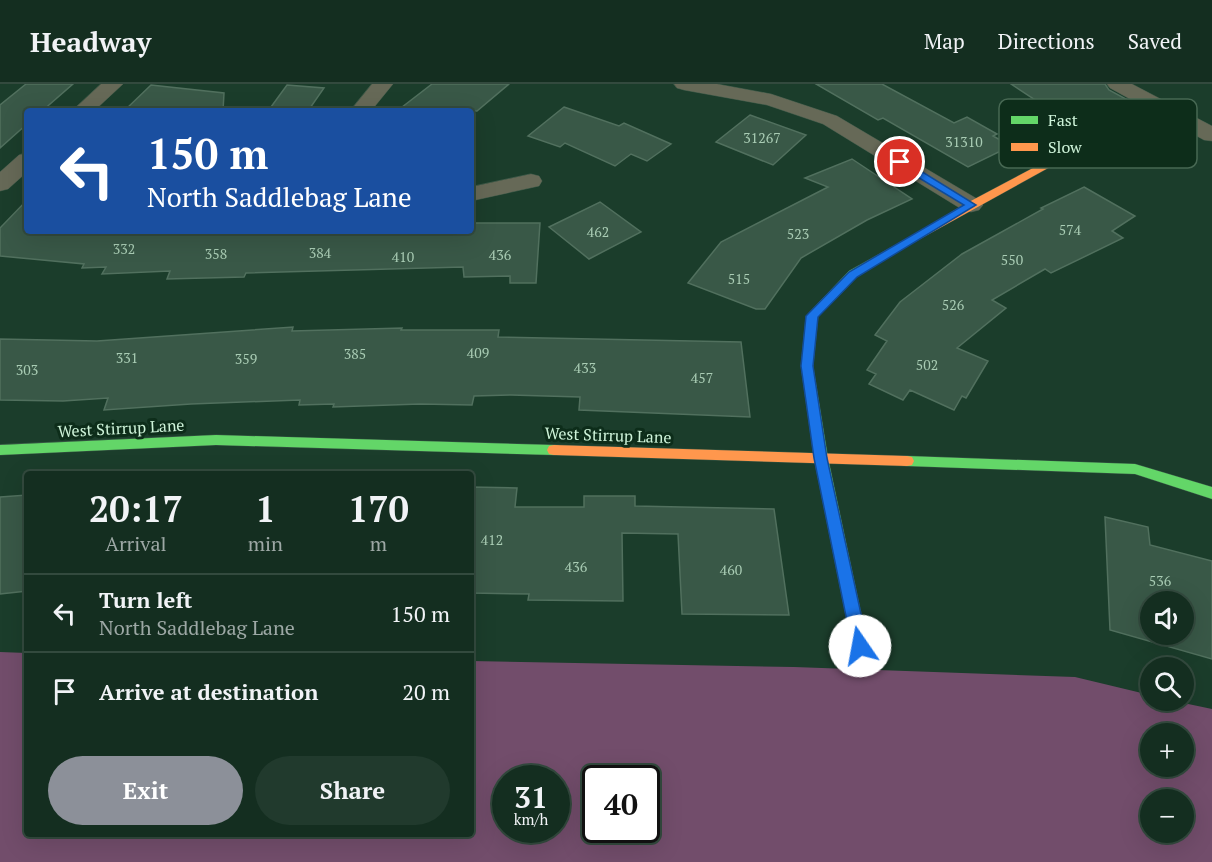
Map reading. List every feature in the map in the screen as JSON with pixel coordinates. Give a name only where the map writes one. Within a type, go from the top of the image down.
[{"type":"street","points":[[85,108],[113,84]]},
{"type":"street","points":[[363,108],[383,84]]},
{"type":"street","points":[[684,84],[771,100],[830,120],[971,205]]},
{"type":"street","points":[[1118,84],[1144,99]]},
{"type":"street","points":[[1197,127],[1212,135]]},
{"type":"street","points":[[0,184],[24,163]]},
{"type":"street","points":[[860,646],[821,458],[807,366],[812,316],[853,274],[971,205],[1040,168]]},
{"type":"street","points":[[474,193],[531,181]]},
{"type":"street","points":[[0,184],[24,187]]},
{"type":"street","name":"West Stirrup Lane","points":[[0,450],[216,440],[821,458],[1135,470],[1212,492]]},
{"type":"shaded area","points":[[0,652],[24,653],[24,837],[474,837],[474,661],[794,667],[1075,677],[1140,693],[1140,711],[1194,711],[1194,705],[1212,709],[1212,862],[0,862]]},
{"type":"building","points":[[26,84],[73,84],[45,108],[24,108],[24,127],[0,148],[0,105]]},
{"type":"building","points":[[432,84],[509,84],[477,111],[474,111],[474,108],[401,108]]},
{"type":"building","points":[[816,84],[882,84],[954,123],[967,117],[997,134],[993,136],[999,139],[999,152],[968,167],[883,118],[878,120]]},
{"type":"building","points":[[1011,84],[1105,84],[1109,90],[1126,99],[1034,99]]},
{"type":"building","points":[[151,85],[224,93],[223,108],[127,108]]},
{"type":"building","points":[[287,85],[324,88],[310,108],[270,108]]},
{"type":"building","points":[[564,107],[619,126],[624,123],[671,144],[647,161],[631,154],[615,166],[565,143],[560,147],[528,136]]},
{"type":"building","points":[[750,115],[806,135],[773,165],[716,142]]},
{"type":"building","points":[[852,159],[912,199],[867,220],[801,258],[765,309],[756,309],[688,283],[721,242],[828,187],[805,178]]},
{"type":"building","points":[[1084,187],[1135,216],[1112,231],[1123,238],[1051,273],[1045,269],[992,300],[1006,308],[957,348],[988,361],[966,398],[962,396],[954,410],[910,390],[903,400],[869,384],[876,374],[867,370],[887,341],[875,335],[900,302],[962,254],[1043,209],[1041,208]]},
{"type":"building","points":[[600,202],[641,232],[589,259],[549,227]]},
{"type":"building","points":[[24,203],[24,234],[474,234],[474,223],[540,223],[536,283],[510,283],[510,276],[464,277],[463,267],[246,273],[244,277],[167,279],[170,271],[102,274],[106,267],[82,268],[84,264],[0,256],[0,228]]},
{"type":"building","points":[[293,327],[292,331],[402,328],[401,330],[499,330],[498,337],[741,342],[750,417],[579,410],[580,397],[511,395],[474,396],[472,405],[333,407],[334,404],[299,405],[300,400],[104,410],[108,398],[63,401],[0,400],[0,339],[97,341]]},
{"type":"building","points":[[474,487],[517,488],[515,507],[584,507],[584,496],[635,496],[635,506],[774,509],[789,615],[682,614],[678,534],[622,533],[623,601],[528,600],[529,594],[474,593]]},
{"type":"building","points":[[24,495],[24,591],[0,594],[0,497]]},
{"type":"building","points":[[1105,517],[1148,527],[1150,545],[1212,561],[1212,659],[1163,645],[1194,645],[1194,591],[1140,591],[1140,639],[1110,630]]},
{"type":"traffic: fast","points":[[860,646],[821,458],[807,366],[812,316],[853,274],[905,243]]},
{"type":"traffic: fast","points":[[0,450],[216,440],[554,450]]},
{"type":"traffic: fast","points":[[907,461],[1135,469],[1212,493]]},
{"type":"traffic: slow","points":[[905,243],[1040,168]]},
{"type":"traffic: slow","points":[[554,450],[907,461]]},
{"type":"route","points":[[860,646],[821,458],[807,366],[812,316],[853,274],[971,205],[900,162]]}]
